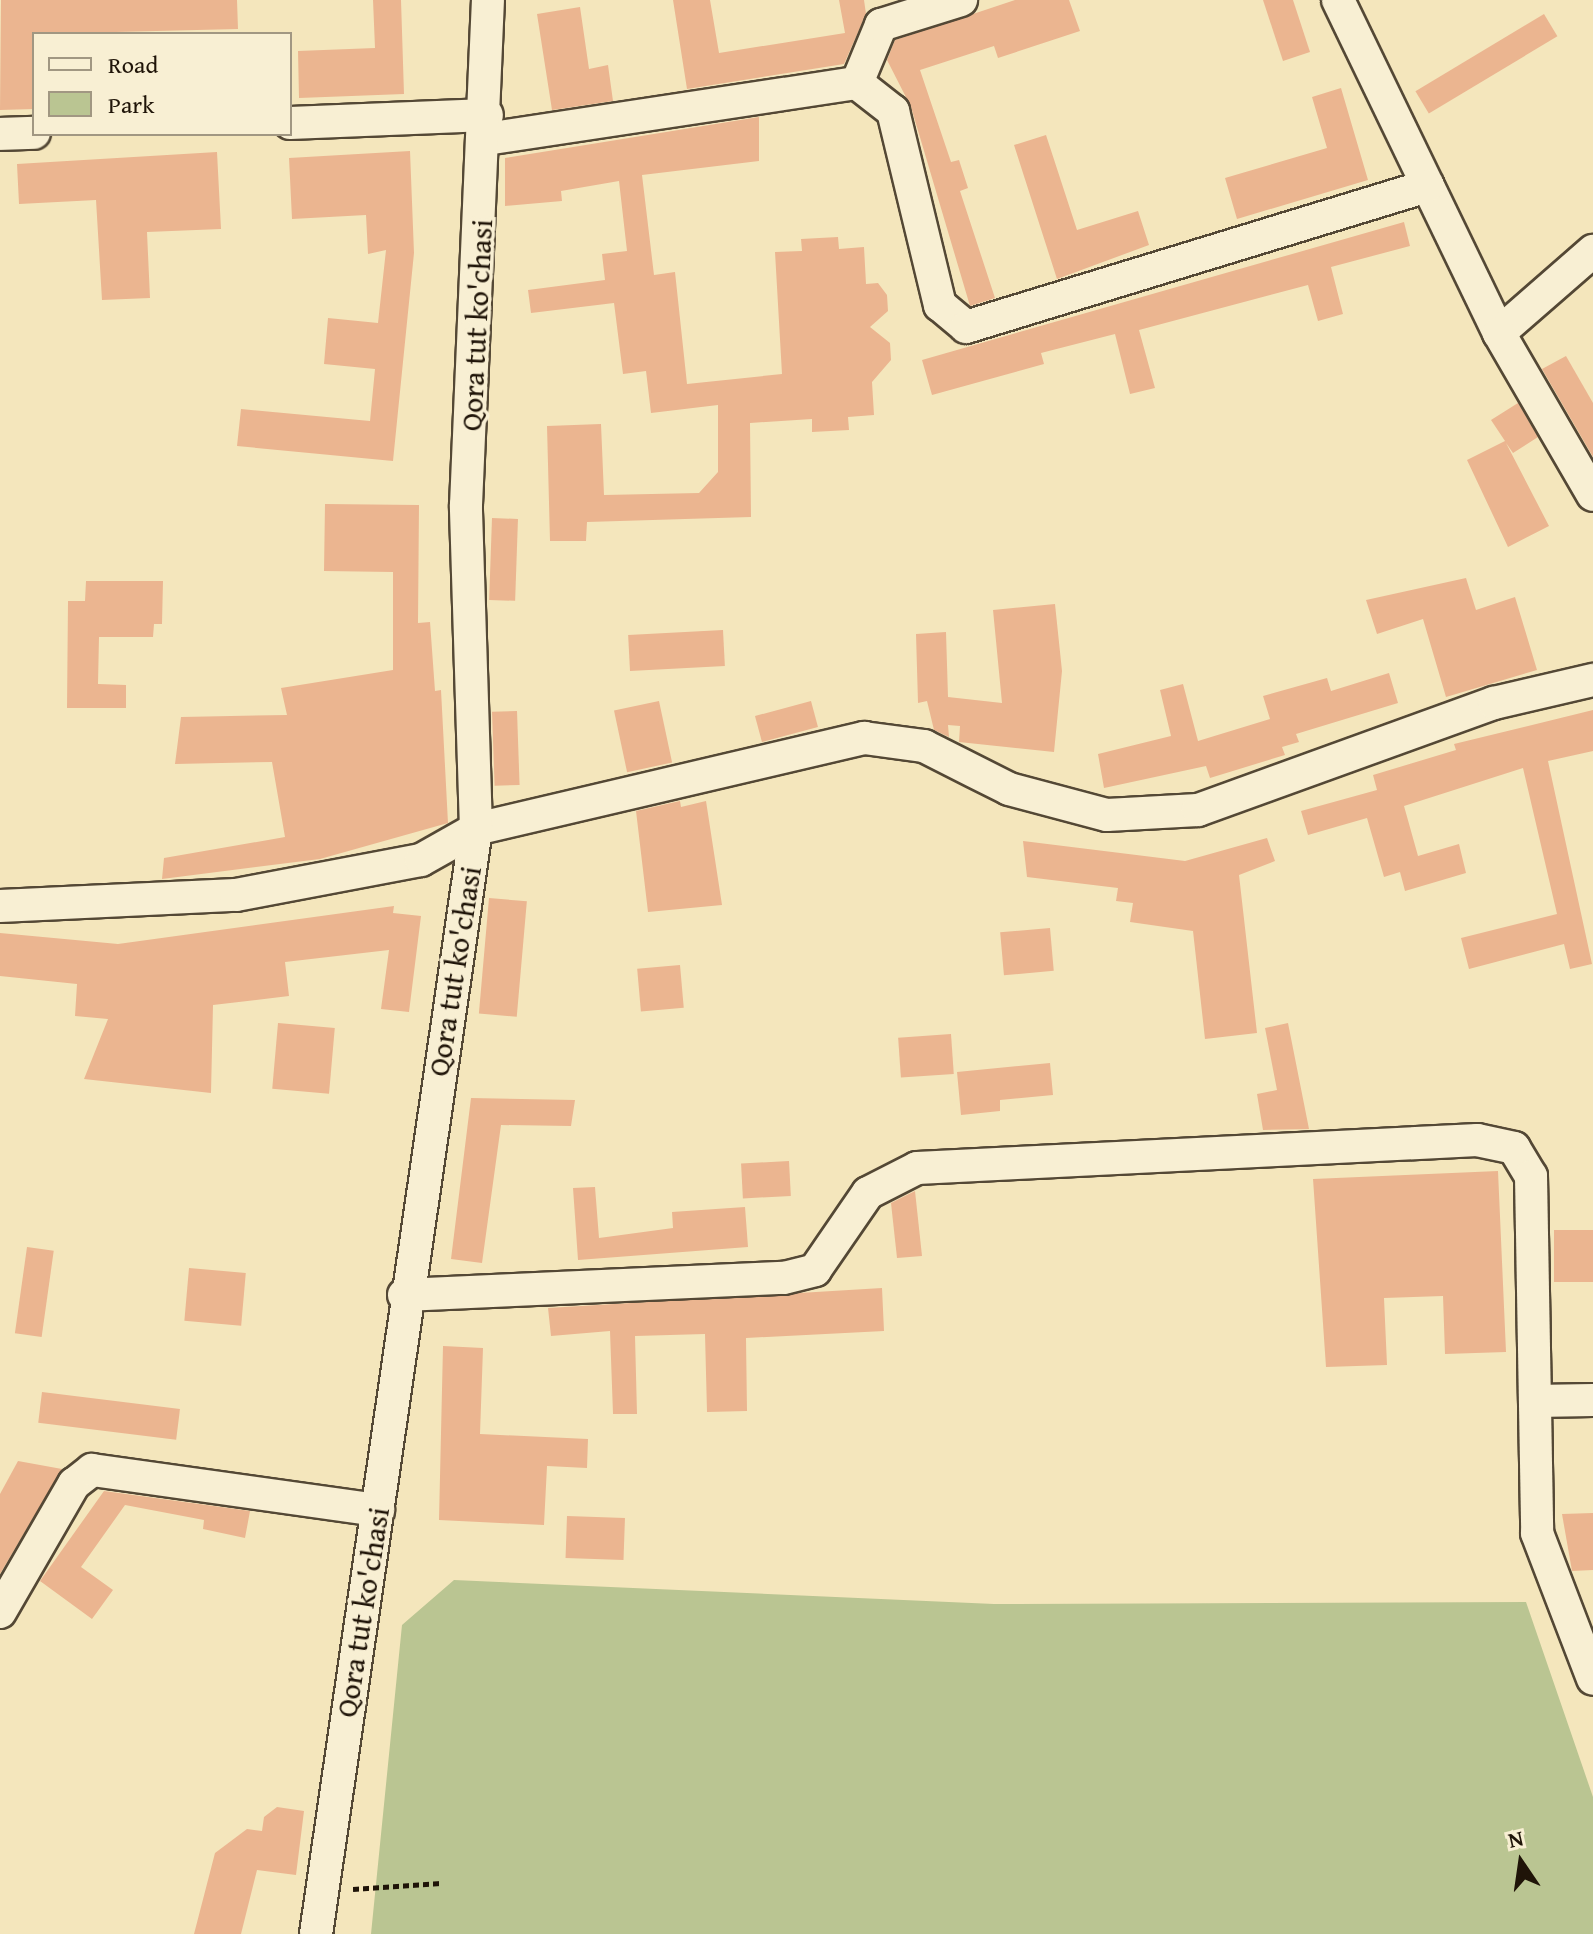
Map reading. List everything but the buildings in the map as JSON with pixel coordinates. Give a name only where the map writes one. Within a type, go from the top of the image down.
[{"type":"street","name":"Qora tut ko'chasi","points":[[316,1934],[320,1889],[378,1510],[404,1295],[476,829],[466,505],[487,127],[488,0]]},
{"type":"street","points":[[857,83],[881,25],[961,0]]},
{"type":"street","points":[[1338,0],[1499,333],[1593,495]]},
{"type":"street","points":[[292,123],[487,127],[857,83],[893,111],[940,305],[966,327],[1428,186]]},
{"type":"street","points":[[0,134],[32,133]]},
{"type":"street","points":[[1499,333],[1593,251]]},
{"type":"street","points":[[0,906],[236,895],[421,860],[476,829],[864,738],[924,746],[1009,789],[1107,815],[1198,810],[1494,703],[1593,680]]},
{"type":"street","points":[[404,1295],[784,1278],[815,1270],[868,1193],[917,1168],[1477,1140],[1514,1148],[1531,1176],[1537,1533],[1593,1679]]},
{"type":"street","points":[[1535,1401],[1593,1400]]},
{"type":"street","points":[[0,1612],[74,1484],[92,1470],[117,1468],[378,1510]]},
{"type":"path","points":[[320,1889],[441,1883]]},
{"type":"green space","points":[[454,1580],[994,1604],[1526,1602],[1593,1797],[1593,1934],[371,1934],[402,1625]]}]
